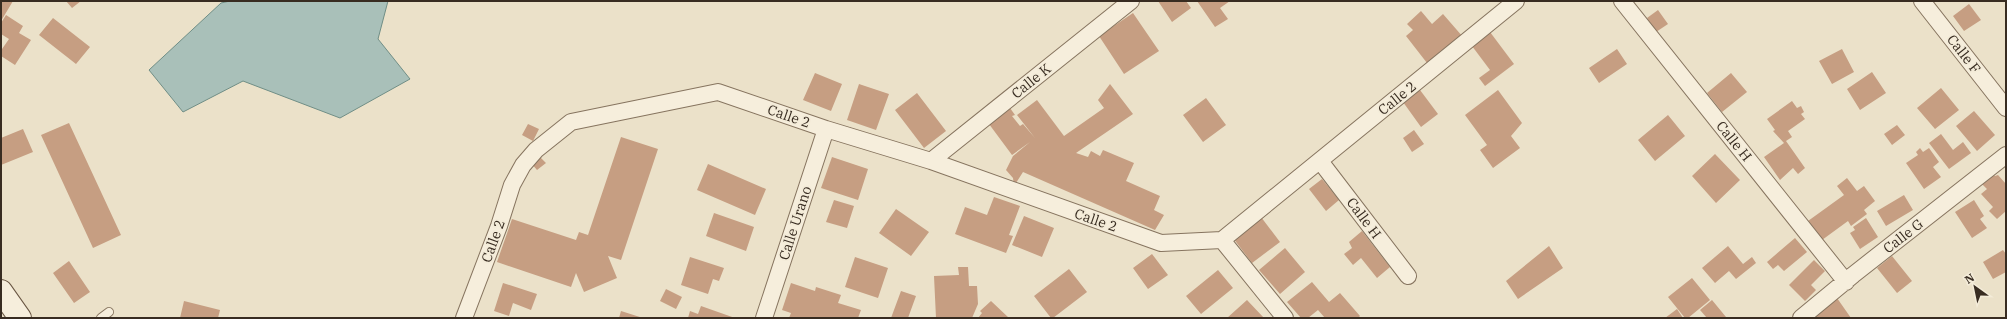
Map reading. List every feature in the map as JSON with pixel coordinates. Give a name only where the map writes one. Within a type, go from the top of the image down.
[{"type":"street","name":"Calle K","points":[[931,161],[1131,1]]},
{"type":"street","name":"Calle 2","points":[[464,318],[499,226],[512,185],[523,165],[536,150],[571,122],[718,92],[931,161],[1161,242],[1222,240],[1516,1]]},
{"type":"street","name":"Calle H","points":[[1622,1],[1846,282]]},
{"type":"street","name":"Calle F","points":[[1922,1],[2006,108]]},
{"type":"street","name":"Calle Urano","points":[[764,318],[826,128]]},
{"type":"street","name":"Calle G","points":[[1802,318],[2006,155]]},
{"type":"street","name":"Calle H","points":[[1320,161],[1408,276]]},
{"type":"street","points":[[1222,240],[1285,318]]},
{"type":"street","points":[[1,291],[20,318]]},
{"type":"lane","points":[[101,318],[109,312]]},
{"type":"water","points":[[230,1],[388,1],[378,39],[410,79],[340,118],[243,81],[183,112],[149,70],[221,3]]},
{"type":"building","points":[[1,1],[13,1],[1,21]]},
{"type":"building","points":[[66,1],[81,1],[72,8]]},
{"type":"building","points":[[1158,1],[1186,1],[1191,8],[1172,22]]},
{"type":"building","points":[[1197,1],[1230,1],[1220,8],[1228,19],[1215,27]]},
{"type":"building","points":[[1969,4],[1981,20],[1964,31],[1953,16]]},
{"type":"building","points":[[1658,10],[1668,24],[1656,32],[1647,18]]},
{"type":"building","points":[[1421,11],[1432,24],[1443,14],[1463,37],[1427,63],[1406,36],[1413,30],[1407,24]]},
{"type":"building","points":[[1133,13],[1159,51],[1124,74],[1099,36]]},
{"type":"building","points":[[6,15],[23,26],[19,33],[31,40],[15,65],[1,56],[1,48],[2,49],[9,39],[1,34],[1,23]]},
{"type":"building","points":[[53,18],[90,47],[76,64],[39,35]]},
{"type":"building","points":[[1490,32],[1514,64],[1485,86],[1479,78],[1490,70],[1472,46]]},
{"type":"building","points":[[1617,49],[1627,64],[1599,83],[1589,68]]},
{"type":"building","points":[[1842,49],[1854,72],[1832,84],[1819,61]]},
{"type":"building","points":[[1872,72],[1886,93],[1860,110],[1847,89]]},
{"type":"building","points":[[815,73],[842,84],[831,111],[803,100]]},
{"type":"building","points":[[1731,73],[1747,92],[1722,112],[1707,93]]},
{"type":"building","points":[[859,84],[889,94],[876,130],[847,120]]},
{"type":"building","points":[[1110,84],[1133,114],[1076,153],[1088,157],[1091,151],[1100,156],[1103,150],[1134,163],[1126,181],[1160,196],[1154,210],[1164,215],[1155,230],[1023,172],[1014,186],[1013,178],[1006,170],[1013,156],[1030,142],[1012,155],[989,124],[1010,108],[1015,115],[1012,116],[1020,126],[1023,124],[1035,138],[1017,115],[1037,100],[1064,136],[1104,108],[1098,100]]},
{"type":"building","points":[[1941,88],[1959,110],[1935,129],[1917,108]]},
{"type":"building","points":[[1420,90],[1438,114],[1421,127],[1403,102]]},
{"type":"building","points":[[1498,90],[1522,123],[1511,136],[1520,148],[1493,168],[1480,150],[1487,145],[1465,115]]},
{"type":"building","points":[[917,93],[946,131],[924,148],[895,110]]},
{"type":"building","points":[[1206,98],[1226,125],[1203,142],[1183,115]]},
{"type":"building","points":[[1792,101],[1797,108],[1801,106],[1804,112],[1801,114],[1805,119],[1788,131],[1792,137],[1786,141],[1805,168],[1798,174],[1793,168],[1780,180],[1764,157],[1784,143],[1773,131],[1775,130],[1767,119]]},
{"type":"building","points":[[1974,111],[1995,135],[1977,151],[1956,126]]},
{"type":"building","points":[[1668,115],[1685,136],[1655,161],[1638,140]]},
{"type":"building","points":[[69,123],[121,235],[93,248],[41,135]]},
{"type":"building","points":[[528,124],[539,129],[533,141],[522,135]]},
{"type":"building","points":[[1897,125],[1905,135],[1892,145],[1884,134]]},
{"type":"building","points":[[23,129],[33,152],[1,165],[1,138]]},
{"type":"building","points":[[1414,130],[1424,144],[1412,152],[1403,138]]},
{"type":"building","points":[[1941,134],[1953,150],[1963,142],[1971,153],[1949,169],[1929,143]]},
{"type":"building","points":[[621,137],[658,149],[621,260],[608,256],[617,278],[584,292],[576,273],[571,287],[497,262],[512,219],[576,240],[579,232],[588,235]]},
{"type":"building","points":[[1920,148],[1923,152],[1929,148],[1939,162],[1933,167],[1941,177],[1924,189],[1906,163],[1918,155],[1916,152]]},
{"type":"building","points":[[1715,154],[1740,180],[1716,203],[1692,176]]},
{"type":"building","points":[[539,156],[546,163],[537,170],[531,163]]},
{"type":"building","points":[[832,157],[868,169],[858,200],[821,188]]},
{"type":"building","points":[[708,164],[766,189],[755,215],[697,190]]},
{"type":"building","points":[[1992,173],[1995,176],[1998,175],[2006,184],[2006,211],[1997,219],[1989,211],[1993,207],[1981,194],[1987,189],[1981,183]]},
{"type":"building","points":[[1847,178],[1857,191],[1864,186],[1875,201],[1864,210],[1867,214],[1851,226],[1848,221],[1822,240],[1808,221],[1844,195],[1837,186]]},
{"type":"building","points":[[1322,179],[1339,200],[1326,211],[1309,189]]},
{"type":"building","points":[[1904,195],[1913,210],[1886,226],[1877,211]]},
{"type":"building","points":[[994,197],[1020,206],[1009,235],[1013,236],[1006,253],[955,234],[965,207],[987,215]]},
{"type":"building","points":[[834,200],[854,206],[847,228],[826,222]]},
{"type":"building","points":[[1974,200],[1984,216],[1980,219],[1987,228],[1972,238],[1955,212]]},
{"type":"building","points":[[896,209],[929,232],[911,256],[879,233]]},
{"type":"building","points":[[714,213],[754,227],[746,251],[706,236]]},
{"type":"building","points":[[1024,216],[1054,228],[1042,257],[1012,245]]},
{"type":"building","points":[[1261,217],[1280,242],[1252,263],[1233,238]]},
{"type":"building","points":[[1866,218],[1878,237],[1860,249],[1850,233],[1855,230],[1853,227]]},
{"type":"building","points":[[1362,231],[1390,267],[1377,278],[1361,258],[1353,265],[1344,254],[1352,248],[1349,242]]},
{"type":"building","points":[[1795,238],[1807,252],[1784,271],[1778,265],[1773,269],[1767,262]]},
{"type":"building","points":[[1549,246],[1563,268],[1518,299],[1506,281]]},
{"type":"building","points":[[1728,246],[1743,264],[1752,257],[1756,263],[1736,279],[1729,271],[1715,283],[1702,268]]},
{"type":"building","points":[[1285,248],[1305,272],[1280,294],[1259,270]]},
{"type":"building","points":[[2003,250],[2006,254],[2006,272],[1993,279],[1983,262]]},
{"type":"building","points":[[1152,254],[1168,275],[1148,289],[1133,268]]},
{"type":"building","points":[[1892,256],[1912,281],[1897,293],[1877,268]]},
{"type":"building","points":[[690,257],[724,268],[719,281],[713,279],[708,294],[681,285]]},
{"type":"building","points":[[855,257],[888,268],[878,298],[845,287]]},
{"type":"building","points":[[1814,260],[1825,271],[1811,285],[1816,290],[1805,301],[1789,285]]},
{"type":"building","points":[[69,261],[90,292],[74,303],[53,273]]},
{"type":"building","points":[[958,267],[968,267],[969,286],[977,286],[978,304],[972,318],[936,318],[934,276],[959,275]]},
{"type":"building","points":[[1069,269],[1087,292],[1051,318],[1034,296]]},
{"type":"building","points":[[1218,270],[1233,288],[1201,314],[1186,296]]},
{"type":"building","points":[[1692,278],[1710,300],[1688,318],[1685,318],[1668,297]]},
{"type":"building","points":[[1312,282],[1329,302],[1340,293],[1360,316],[1358,318],[1325,318],[1318,310],[1308,318],[1301,318],[1287,302]]},
{"type":"building","points":[[503,283],[537,294],[531,310],[513,303],[509,316],[494,311]]},
{"type":"building","points":[[791,283],[815,291],[816,287],[841,295],[838,303],[861,310],[858,318],[789,318],[791,313],[782,310]]},
{"type":"building","points":[[666,289],[682,297],[676,309],[660,301]]},
{"type":"building","points":[[901,291],[916,296],[908,318],[891,318]]},
{"type":"building","points":[[1837,298],[1851,318],[1816,318],[1814,315]]},
{"type":"building","points":[[1247,300],[1264,318],[1227,318]]},
{"type":"building","points":[[1712,300],[1726,317],[1707,318],[1700,310]]},
{"type":"building","points":[[184,301],[220,310],[218,318],[180,318]]},
{"type":"building","points":[[991,301],[1009,318],[978,318],[982,313],[980,311]]},
{"type":"building","points":[[701,306],[735,318],[688,318],[690,311],[698,314]]},
{"type":"building","points":[[1677,309],[1683,318],[1665,318]]},
{"type":"building","points":[[621,311],[643,318],[619,318]]}]
